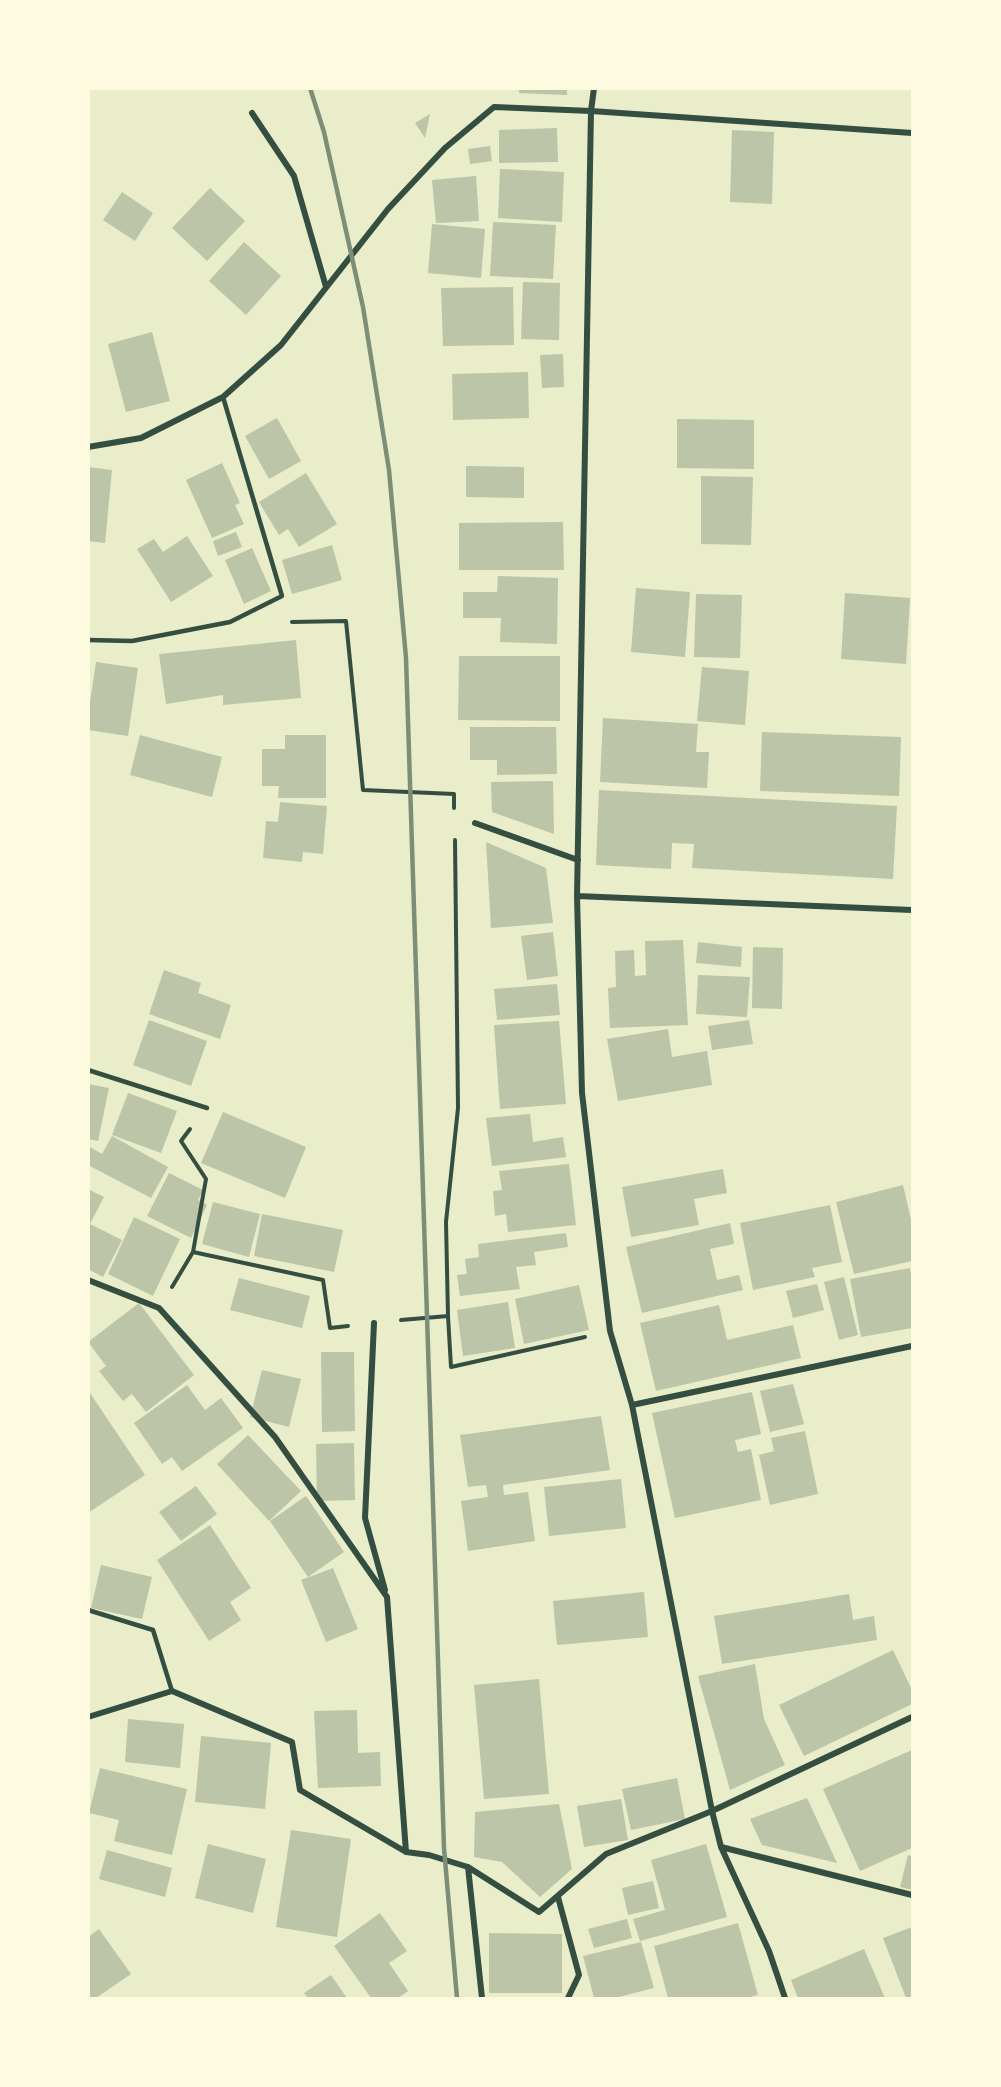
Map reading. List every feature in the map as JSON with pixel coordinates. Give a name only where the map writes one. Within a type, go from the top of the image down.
[{"type":"street","points":[[594,88],[591,111],[577,896],[582,1093],[610,1331],[632,1405],[712,1811],[721,1847],[769,1951],[785,1998]]},
{"type":"street","points":[[88,447],[141,438],[223,397],[281,345],[396,200],[445,148],[494,108],[591,111],[912,133]]},
{"type":"street","points":[[252,113],[294,176],[326,287]]},
{"type":"street","points":[[475,823],[578,860]]},
{"type":"street","points":[[577,896],[912,910]]},
{"type":"street","points":[[88,1280],[159,1308],[275,1437],[387,1597]]},
{"type":"street","points":[[374,1323],[365,1518],[387,1597],[406,1852]]},
{"type":"street","points":[[632,1405],[912,1346]]},
{"type":"street","points":[[88,1717],[172,1691],[292,1742],[300,1790],[406,1852],[429,1855],[468,1867],[539,1912],[606,1854],[712,1811],[912,1717]]},
{"type":"street","points":[[721,1847],[912,1895]]},
{"type":"street","points":[[468,1867],[482,1998]]},
{"type":"street","points":[[558,1897],[579,1975],[568,1998]]},
{"type":"lane","points":[[88,640],[132,640],[230,622],[282,596],[223,397]]},
{"type":"lane","points":[[88,1070],[207,1108]]},
{"type":"lane","points":[[88,1610],[153,1630],[172,1691]]},
{"type":"path","points":[[288,622],[346,621],[363,790],[454,794],[454,815]]},
{"type":"path","points":[[455,838],[458,1108],[447,1222],[448,1316],[452,1367],[610,1331]]},
{"type":"path","points":[[159,1308],[192,1252],[206,1179],[181,1141],[207,1108]]},
{"type":"path","points":[[192,1252],[323,1280],[330,1328],[448,1316]]},
{"type":"building","points":[[519,88],[567,88],[567,95],[519,93]]},
{"type":"building","points":[[430,114],[425,138],[415,123]]},
{"type":"building","points":[[557,128],[558,162],[499,163],[499,130]]},
{"type":"building","points":[[732,130],[774,132],[772,204],[730,202]]},
{"type":"building","points":[[490,146],[492,161],[470,164],[468,149]]},
{"type":"building","points":[[500,169],[564,172],[562,222],[498,218]]},
{"type":"building","points":[[476,176],[479,221],[436,223],[432,180]]},
{"type":"building","points":[[210,188],[245,221],[207,261],[172,228]]},
{"type":"building","points":[[122,192],[153,213],[135,241],[103,220]]},
{"type":"building","points":[[493,222],[556,225],[553,279],[490,276]]},
{"type":"building","points":[[432,224],[485,229],[481,278],[428,273]]},
{"type":"building","points":[[244,242],[281,276],[246,315],[209,281]]},
{"type":"building","points":[[523,282],[560,283],[559,340],[521,339]]},
{"type":"building","points":[[513,287],[514,345],[443,346],[441,288]]},
{"type":"building","points":[[152,332],[170,401],[126,412],[108,344]]},
{"type":"building","points":[[563,354],[564,387],[542,388],[540,355]]},
{"type":"building","points":[[528,372],[529,418],[453,420],[452,374]]},
{"type":"building","points":[[277,418],[301,461],[269,479],[245,436]]},
{"type":"building","points":[[677,419],[754,420],[754,469],[677,468]]},
{"type":"building","points":[[222,463],[240,503],[235,505],[244,524],[212,538],[186,480]]},
{"type":"building","points":[[466,466],[524,467],[524,498],[466,497]]},
{"type":"building","points":[[88,467],[112,470],[105,543],[88,541]]},
{"type":"building","points":[[306,473],[337,524],[299,547],[288,529],[279,535],[259,502]]},
{"type":"building","points":[[701,476],[753,477],[751,545],[701,544]]},
{"type":"building","points":[[563,522],[564,570],[459,570],[459,523]]},
{"type":"building","points":[[236,532],[242,547],[218,556],[213,541]]},
{"type":"building","points":[[187,536],[213,576],[171,602],[137,549],[154,539],[163,552]]},
{"type":"building","points":[[332,545],[342,580],[292,594],[282,560]]},
{"type":"building","points":[[252,548],[271,591],[244,604],[225,560]]},
{"type":"building","points":[[498,576],[558,578],[557,644],[500,642],[501,618],[463,618],[463,592],[497,592]]},
{"type":"building","points":[[636,588],[690,592],[685,657],[631,652]]},
{"type":"building","points":[[845,593],[910,598],[906,664],[841,659]]},
{"type":"building","points":[[696,594],[742,595],[740,658],[694,657]]},
{"type":"building","points":[[296,640],[301,698],[223,705],[223,695],[166,704],[159,654]]},
{"type":"building","points":[[459,656],[560,656],[560,721],[458,720]]},
{"type":"building","points":[[96,662],[138,668],[128,736],[88,730]]},
{"type":"building","points":[[702,667],[749,671],[745,725],[697,721]]},
{"type":"building","points":[[603,718],[698,724],[696,752],[709,752],[707,788],[600,782]]},
{"type":"building","points":[[470,727],[556,727],[557,774],[497,775],[497,760],[470,760]]},
{"type":"building","points":[[762,732],[901,737],[899,796],[760,791]]},
{"type":"building","points":[[140,735],[222,757],[212,797],[130,775]]},
{"type":"building","points":[[285,735],[326,735],[326,798],[278,798],[279,786],[262,786],[262,749],[285,749]]},
{"type":"building","points":[[553,781],[554,834],[492,812],[491,782]]},
{"type":"building","points":[[599,790],[897,806],[893,879],[692,868],[694,844],[672,843],[671,869],[596,865]]},
{"type":"building","points":[[280,802],[327,806],[323,854],[303,852],[302,862],[263,858],[266,821],[278,822]]},
{"type":"building","points":[[486,842],[546,868],[553,923],[491,928]]},
{"type":"building","points":[[553,932],[558,976],[527,980],[521,936]]},
{"type":"building","points":[[683,940],[688,1025],[610,1028],[608,988],[616,987],[615,951],[634,950],[635,976],[646,975],[645,941]]},
{"type":"building","points":[[698,942],[742,947],[741,967],[696,963]]},
{"type":"building","points":[[753,947],[783,948],[782,1009],[752,1008]]},
{"type":"building","points":[[164,970],[201,983],[198,993],[231,1005],[220,1039],[149,1014]]},
{"type":"building","points":[[698,975],[750,977],[747,1017],[696,1014]]},
{"type":"building","points":[[557,984],[560,1015],[497,1020],[494,989]]},
{"type":"building","points":[[149,1020],[207,1041],[191,1086],[133,1065]]},
{"type":"building","points":[[749,1020],[753,1044],[712,1050],[708,1026]]},
{"type":"building","points":[[559,1021],[566,1104],[500,1109],[494,1025]]},
{"type":"building","points":[[668,1029],[672,1057],[707,1051],[712,1085],[618,1101],[607,1039]]},
{"type":"building","points":[[88,1084],[109,1088],[98,1141],[88,1139]]},
{"type":"building","points":[[128,1093],[177,1111],[161,1153],[112,1135]]},
{"type":"building","points":[[223,1112],[306,1147],[285,1198],[201,1163]]},
{"type":"building","points":[[530,1114],[533,1142],[563,1137],[566,1157],[492,1166],[486,1118]]},
{"type":"building","points":[[112,1136],[168,1167],[151,1198],[88,1165],[88,1146],[102,1154]]},
{"type":"building","points":[[569,1164],[576,1225],[508,1232],[506,1214],[495,1216],[493,1191],[502,1190],[499,1171]]},
{"type":"building","points":[[723,1169],[727,1193],[694,1199],[699,1225],[631,1237],[622,1187]]},
{"type":"building","points":[[169,1173],[203,1190],[198,1200],[207,1205],[191,1238],[147,1216]]},
{"type":"building","points":[[903,1185],[912,1224],[912,1261],[854,1274],[836,1202]]},
{"type":"building","points":[[88,1189],[104,1197],[90,1224],[122,1240],[103,1277],[88,1269]]},
{"type":"building","points":[[213,1202],[260,1214],[249,1257],[202,1244]]},
{"type":"building","points":[[830,1205],[842,1262],[812,1268],[815,1277],[753,1290],[740,1223]]},
{"type":"building","points":[[262,1214],[343,1230],[334,1272],[254,1256]]},
{"type":"building","points":[[134,1217],[180,1239],[153,1296],[108,1274]]},
{"type":"building","points":[[730,1223],[734,1244],[710,1249],[717,1280],[739,1275],[743,1290],[642,1313],[626,1247]]},
{"type":"building","points":[[566,1233],[568,1247],[534,1252],[536,1265],[516,1267],[520,1289],[460,1296],[457,1275],[467,1274],[465,1259],[479,1257],[478,1244]]},
{"type":"building","points":[[910,1268],[912,1328],[861,1337],[850,1279]]},
{"type":"building","points":[[844,1277],[858,1335],[839,1340],[824,1282]]},
{"type":"building","points":[[239,1278],[310,1296],[302,1328],[230,1310]]},
{"type":"building","points":[[817,1284],[824,1310],[793,1318],[786,1291]]},
{"type":"building","points":[[579,1285],[589,1330],[524,1344],[515,1299]]},
{"type":"building","points":[[508,1302],[515,1348],[463,1356],[457,1310]]},
{"type":"building","points":[[139,1303],[194,1375],[146,1412],[132,1394],[123,1401],[99,1371],[106,1366],[88,1342]]},
{"type":"building","points":[[719,1305],[727,1340],[793,1325],[801,1358],[656,1391],[640,1323]]},
{"type":"building","points":[[321,1352],[354,1352],[355,1431],[322,1432]]},
{"type":"building","points":[[262,1370],[301,1379],[289,1427],[250,1417]]},
{"type":"building","points":[[793,1384],[804,1424],[770,1432],[760,1391]]},
{"type":"building","points":[[187,1385],[205,1410],[221,1398],[243,1428],[182,1471],[172,1457],[162,1464],[134,1423]]},
{"type":"building","points":[[752,1392],[761,1434],[735,1440],[738,1452],[751,1449],[761,1500],[675,1518],[652,1413]]},
{"type":"building","points":[[90,1393],[145,1475],[88,1513],[88,1395]]},
{"type":"building","points":[[601,1416],[610,1470],[503,1485],[504,1495],[528,1492],[535,1541],[468,1551],[461,1501],[488,1497],[486,1485],[468,1487],[460,1435]]},
{"type":"building","points":[[805,1431],[818,1494],[770,1505],[759,1455],[774,1451],[771,1438]]},
{"type":"building","points":[[248,1435],[301,1491],[269,1521],[217,1464]]},
{"type":"building","points":[[354,1443],[355,1500],[317,1501],[316,1444]]},
{"type":"building","points":[[621,1479],[626,1528],[549,1536],[544,1487]]},
{"type":"building","points":[[196,1486],[217,1514],[181,1541],[159,1512]]},
{"type":"building","points":[[306,1496],[344,1552],[308,1577],[270,1521]]},
{"type":"building","points":[[210,1525],[251,1588],[230,1602],[241,1620],[209,1641],[157,1560]]},
{"type":"building","points":[[101,1565],[152,1577],[142,1619],[91,1608]]},
{"type":"building","points":[[333,1568],[358,1629],[326,1642],[301,1580]]},
{"type":"building","points":[[644,1592],[648,1637],[557,1645],[553,1601]]},
{"type":"building","points":[[849,1594],[853,1620],[874,1616],[877,1640],[722,1664],[714,1616]]},
{"type":"building","points":[[893,1650],[912,1690],[912,1704],[804,1756],[779,1705]]},
{"type":"building","points":[[755,1664],[764,1719],[785,1765],[730,1790],[698,1676]]},
{"type":"building","points":[[539,1679],[549,1794],[484,1799],[474,1685]]},
{"type":"building","points":[[357,1710],[358,1753],[380,1752],[381,1786],[318,1788],[314,1711]]},
{"type":"building","points":[[128,1719],[184,1724],[180,1768],[125,1762]]},
{"type":"building","points":[[201,1736],[271,1743],[265,1809],[195,1802]]},
{"type":"building","points":[[912,1750],[912,1848],[860,1871],[823,1789]]},
{"type":"building","points":[[100,1768],[187,1789],[172,1855],[114,1841],[119,1820],[89,1813]]},
{"type":"building","points":[[677,1778],[685,1819],[631,1830],[622,1789]]},
{"type":"building","points":[[807,1798],[837,1863],[762,1845],[750,1819]]},
{"type":"building","points":[[621,1799],[628,1840],[584,1847],[577,1806]]},
{"type":"building","points":[[559,1804],[572,1869],[540,1897],[502,1862],[474,1857],[475,1812]]},
{"type":"building","points":[[291,1830],[351,1839],[337,1937],[276,1927]]},
{"type":"building","points":[[208,1844],[266,1859],[253,1913],[195,1898]]},
{"type":"building","points":[[706,1844],[727,1917],[640,1941],[633,1919],[665,1910],[651,1860]]},
{"type":"building","points":[[107,1850],[172,1868],[165,1897],[99,1879]]},
{"type":"building","points":[[908,1855],[912,1856],[912,1890],[900,1887]]},
{"type":"building","points":[[653,1881],[659,1908],[628,1915],[622,1888]]},
{"type":"building","points":[[380,1913],[407,1951],[389,1963],[408,1991],[398,1998],[371,1998],[334,1946]]},
{"type":"building","points":[[627,1919],[632,1938],[594,1948],[588,1929]]},
{"type":"building","points":[[738,1923],[758,1995],[746,1998],[668,1998],[654,1946]]},
{"type":"building","points":[[912,1927],[912,1996],[906,1998],[883,1938]]},
{"type":"building","points":[[99,1929],[131,1974],[96,1998],[88,1998],[88,1937]]},
{"type":"building","points":[[489,1933],[562,1934],[562,1993],[489,1993]]},
{"type":"building","points":[[641,1942],[654,1988],[615,1998],[594,1998],[583,1956]]},
{"type":"building","points":[[864,1949],[885,1998],[798,1998],[791,1980]]},
{"type":"building","points":[[331,1975],[347,1998],[308,1998],[304,1993]]},
{"type":"railway","points":[[310,88],[324,132],[363,307],[389,470],[406,658],[444,1848],[457,1998]]}]
